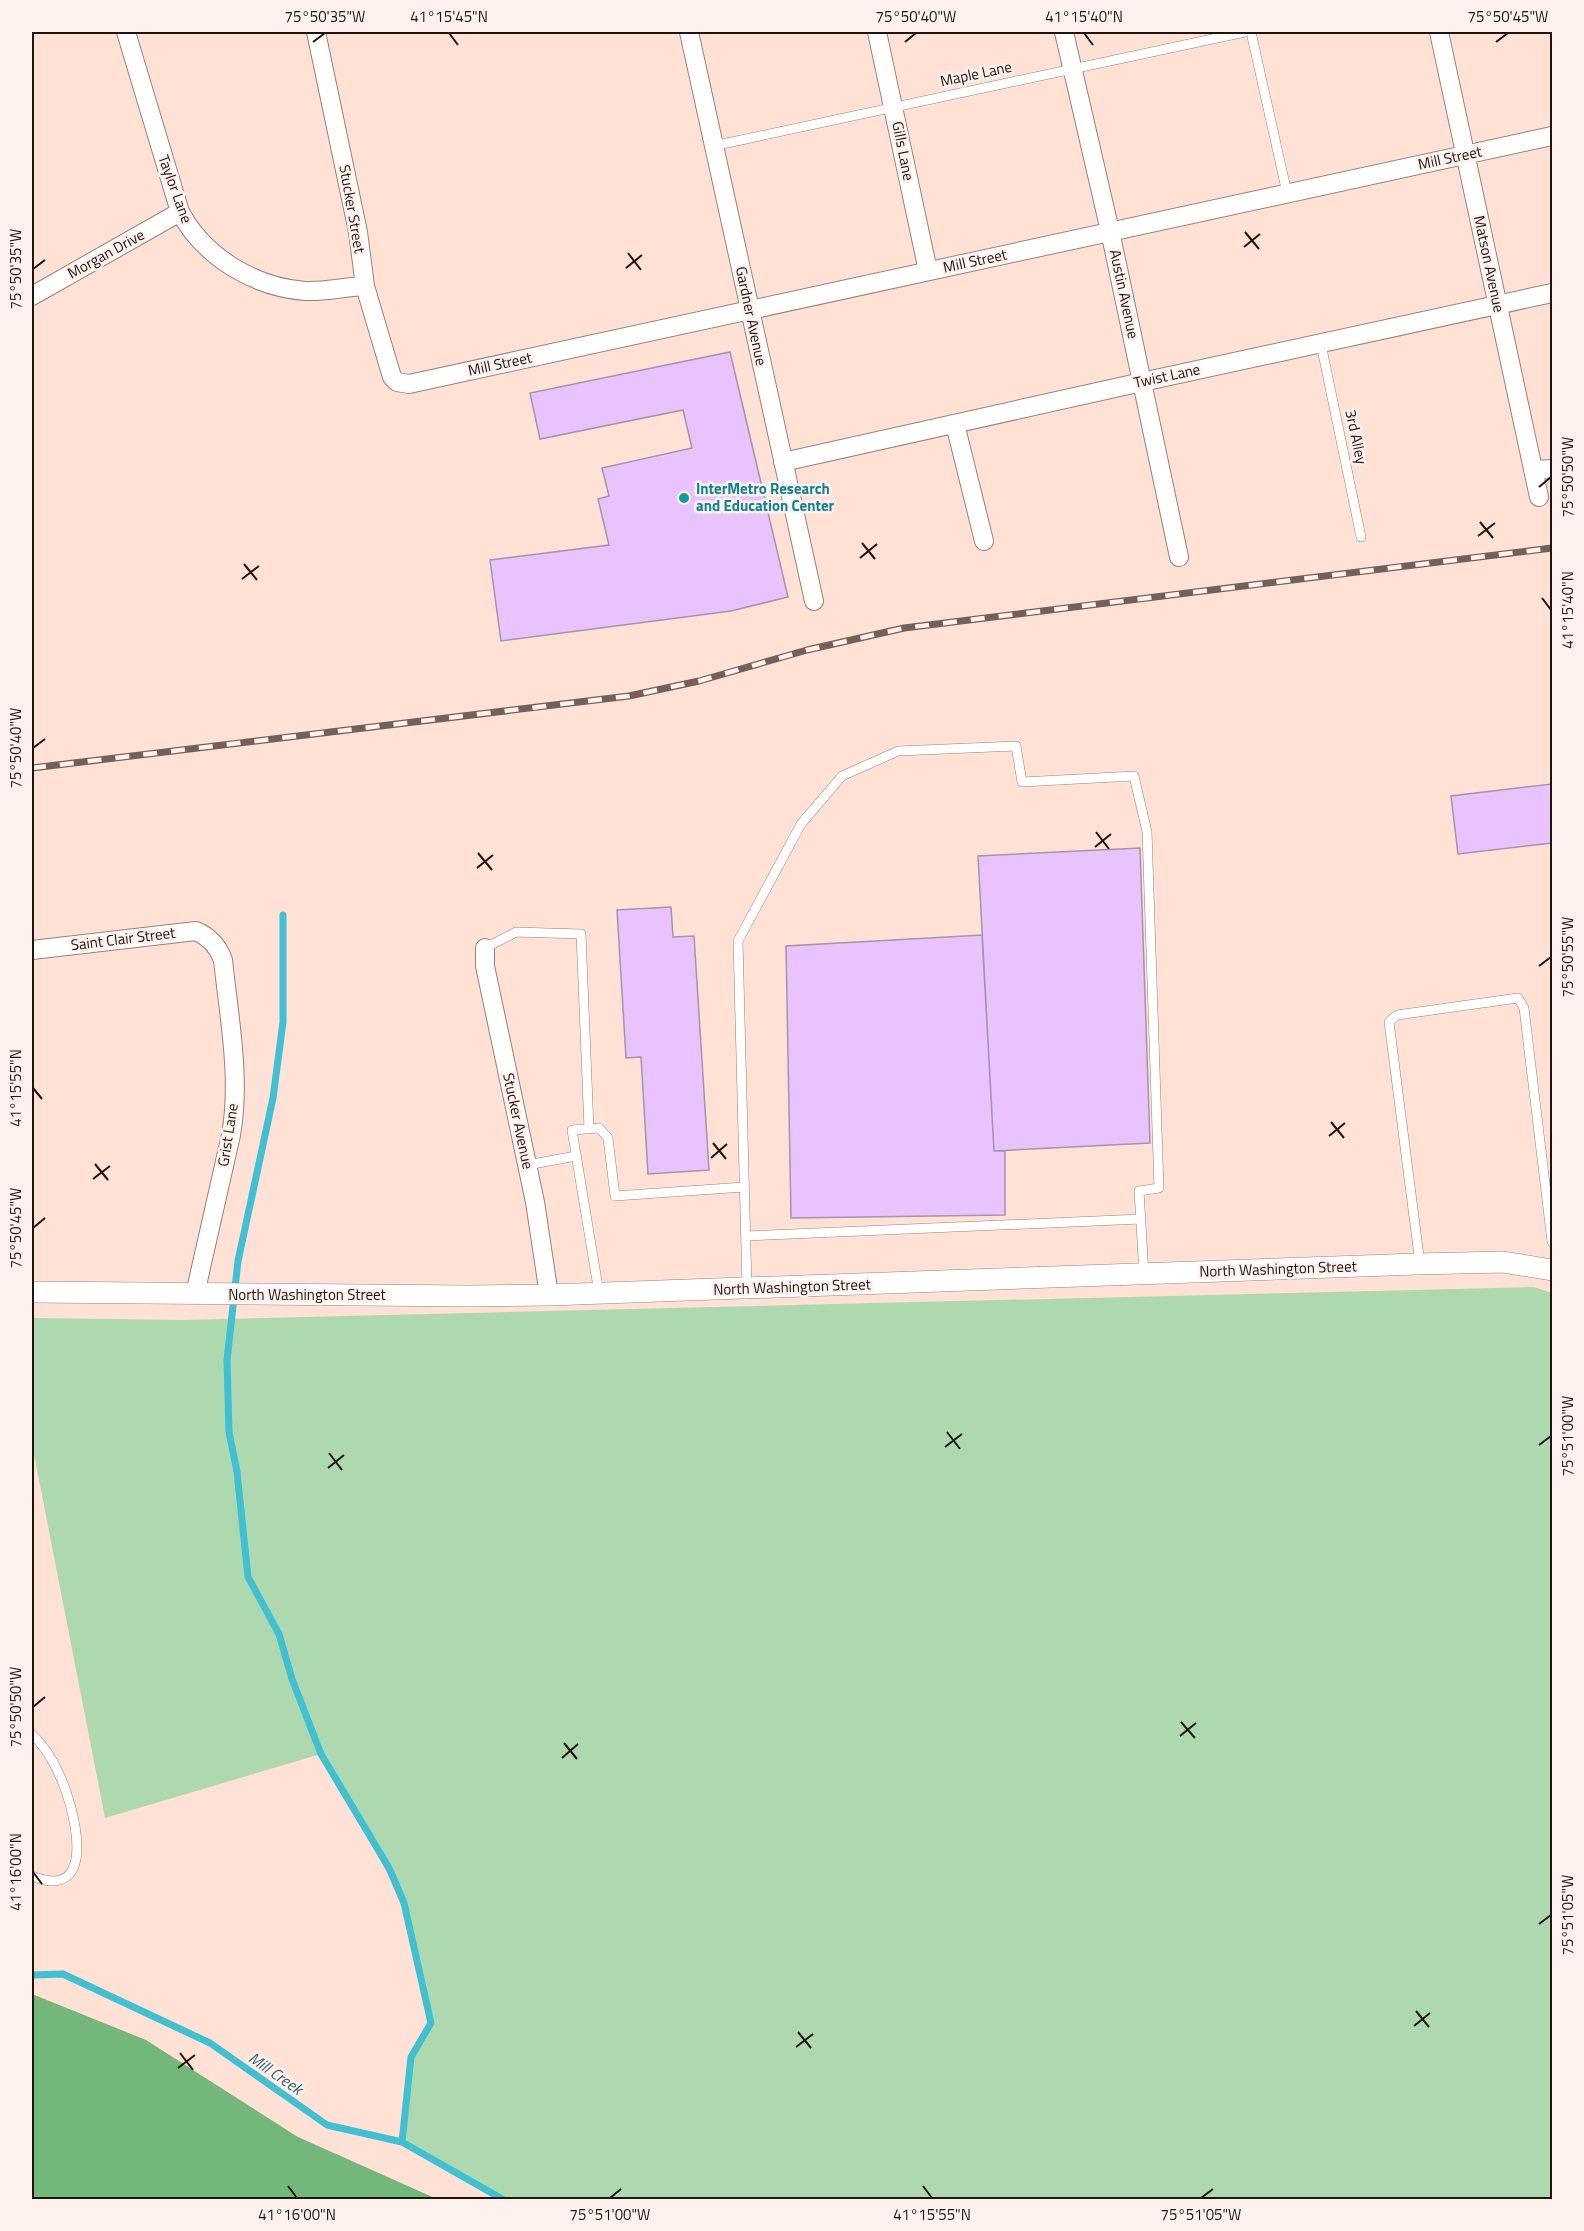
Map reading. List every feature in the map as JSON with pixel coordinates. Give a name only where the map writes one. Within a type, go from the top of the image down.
[{"type":"street","name":"Taylor Lane","points":[[126,32],[180,212],[189,229],[202,244],[242,273],[261,280],[305,291],[365,286]]},
{"type":"street","name":"Stucker Street","points":[[316,32],[358,232],[365,286],[392,377],[397,382]]},
{"type":"street","name":"Gardner Avenue","points":[[688,32],[813,601]]},
{"type":"street","name":"Gills Lane","points":[[877,32],[928,271]]},
{"type":"street","name":"Austin Avenue","points":[[1064,32],[1110,231],[1179,557]]},
{"type":"street","name":"Matson Avenue","points":[[1439,32],[1539,497]]},
{"type":"street","name":"Mill Street","points":[[397,382],[409,384],[1552,136]]},
{"type":"street","name":"Morgan Drive","points":[[32,296],[180,212]]},
{"type":"street","name":"Twist Lane","points":[[783,462],[1552,293]]},
{"type":"street","points":[[955,424],[984,541]]},
{"type":"street","points":[[1533,470],[1552,468]]},
{"type":"street","name":"Saint Clair Street","points":[[32,950],[196,931],[212,941]]},
{"type":"street","name":"Grist Lane","points":[[195,1294],[235,1109],[233,1058],[223,960],[212,941]]},
{"type":"street","name":"Stucker Avenue","points":[[485,948],[485,966],[535,1202],[549,1295]]},
{"type":"street","name":"North Washington Street","points":[[32,1292],[549,1295],[1420,1264],[1503,1262],[1552,1270]]},
{"type":"lane","name":"Maple Lane","points":[[713,146],[1245,32]]},
{"type":"lane","points":[[1251,32],[1287,193]]},
{"type":"lane","name":"3rd Alley","points":[[1321,344],[1361,537]]},
{"type":"lane","points":[[747,1288],[738,941],[801,824],[842,776],[898,751],[1016,746],[1022,782],[1134,776],[1147,832],[1160,1188],[1139,1191],[1144,1274]]},
{"type":"lane","points":[[485,948],[516,932],[581,934],[589,1129]]},
{"type":"lane","points":[[1420,1264],[1389,1022],[1397,1015],[1518,998],[1524,1008],[1552,1242]]},
{"type":"lane","points":[[599,1293],[572,1130],[599,1128],[608,1138],[615,1196],[744,1187]]},
{"type":"lane","points":[[527,1165],[576,1156]]},
{"type":"lane","points":[[746,1236],[1141,1219]]},
{"type":"lane","points":[[32,1734],[58,1772],[68,1796],[75,1826],[76,1853],[73,1869],[64,1880],[57,1882],[32,1876]]},
{"type":"green space","points":[[1534,1287],[1552,1293],[1552,2199],[504,2199],[402,2142],[411,2057],[431,2023],[404,1903],[321,1754],[105,1818],[32,1444],[32,1318],[184,1320]]},
{"type":"green space","points":[[32,1994],[146,2040],[298,2137],[437,2199],[32,2199]]},
{"type":"building","name":"InterMetro Research and Education Center","points":[[730,352],[788,597],[731,611],[501,641],[490,560],[609,545],[598,499],[609,496],[602,468],[692,448],[683,410],[540,439],[530,393]]},
{"type":"building","points":[[1552,784],[1552,843],[1458,854],[1451,796]]},
{"type":"building","points":[[1140,848],[1150,1143],[994,1151],[978,856]]},
{"type":"building","points":[[671,907],[673,937],[694,936],[709,1170],[648,1174],[641,1057],[626,1058],[617,910]]},
{"type":"building","points":[[982,935],[994,1151],[1005,1151],[1005,1215],[791,1218],[786,946]]},
{"type":"waterway","points":[[283,915],[283,1022],[273,1098],[238,1261],[227,1360],[229,1432],[237,1472],[248,1577],[279,1634],[292,1679],[321,1754],[389,1868],[404,1903],[431,2023],[411,2057],[402,2142]]},
{"type":"waterway","name":"Mill Creek","points":[[32,1975],[63,1974],[210,2043],[327,2125],[402,2142],[504,2200]]},
{"type":"railway","points":[[32,768],[629,696],[699,681],[807,650],[904,628],[1552,548]]},
{"type":"place","name":"InterMetro Research and Education Center","points":[[684,498]]}]
